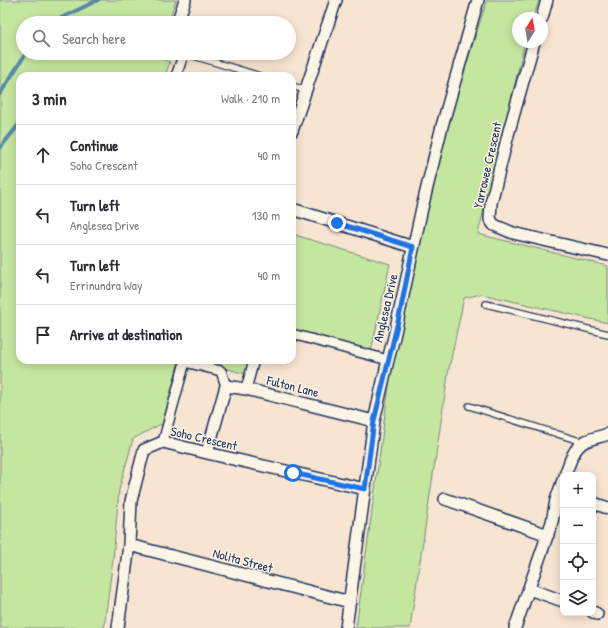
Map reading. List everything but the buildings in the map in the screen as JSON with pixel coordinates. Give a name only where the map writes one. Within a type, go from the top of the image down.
[{"type":"street","points":[[179,16],[185,0]]},
{"type":"street","points":[[296,119],[336,0]]},
{"type":"street","name":"Anglesea Drive","points":[[346,628],[374,421],[442,126],[478,0]]},
{"type":"street","points":[[544,12],[548,0]]},
{"type":"street","name":"Yarrowee Crescent","points":[[532,48],[508,132],[491,203],[490,219],[494,225],[513,233],[608,255]]},
{"type":"street","points":[[177,72],[182,60]]},
{"type":"street","points":[[296,210],[413,247]]},
{"type":"street","points":[[296,335],[388,360]]},
{"type":"street","points":[[164,442],[184,364]]},
{"type":"street","points":[[193,364],[221,371],[226,386],[207,453]]},
{"type":"street","points":[[246,389],[253,364]]},
{"type":"street","name":"Fulton Lane","points":[[226,386],[246,389],[374,421]]},
{"type":"street","points":[[566,472],[579,445],[608,434]]},
{"type":"street","name":"Soho Crescent","points":[[118,628],[129,545],[131,501],[144,450],[164,442],[365,489]]},
{"type":"street","points":[[515,628],[548,535],[560,494]]},
{"type":"street","points":[[445,499],[548,535]]},
{"type":"street","points":[[596,504],[608,508]]},
{"type":"street","name":"Nolita Street","points":[[129,545],[350,602]]},
{"type":"street","points":[[529,589],[560,600]]},
{"type":"lane","points":[[207,60],[247,72]]},
{"type":"lane","points":[[296,87],[306,90]]},
{"type":"lane","points":[[486,304],[608,334]]},
{"type":"lane","points":[[469,406],[584,442]]},
{"type":"green space","points":[[0,0],[176,0],[170,16],[16,16],[16,60],[165,60],[170,62],[166,72],[16,72],[16,364],[178,364],[162,425],[159,425],[133,439],[119,490],[113,559],[104,628],[0,628]]},
{"type":"green space","points":[[487,0],[539,0],[535,12],[512,12],[512,48],[524,48],[478,234],[608,266],[608,323],[481,294],[464,298],[449,368],[410,628],[356,628],[393,356],[447,125]]},
{"type":"green space","points":[[296,235],[390,264],[371,352],[296,331]]},
{"type":"green space","points":[[211,364],[248,364],[245,374]]},
{"type":"waterway","points":[[65,16],[98,0]]},
{"type":"waterway","points":[[0,94],[22,60]]},
{"type":"waterway","points":[[0,148],[16,128]]},
{"type":"route","points":[[293,473],[365,489],[374,421],[400,313],[413,247],[337,223]]}]
